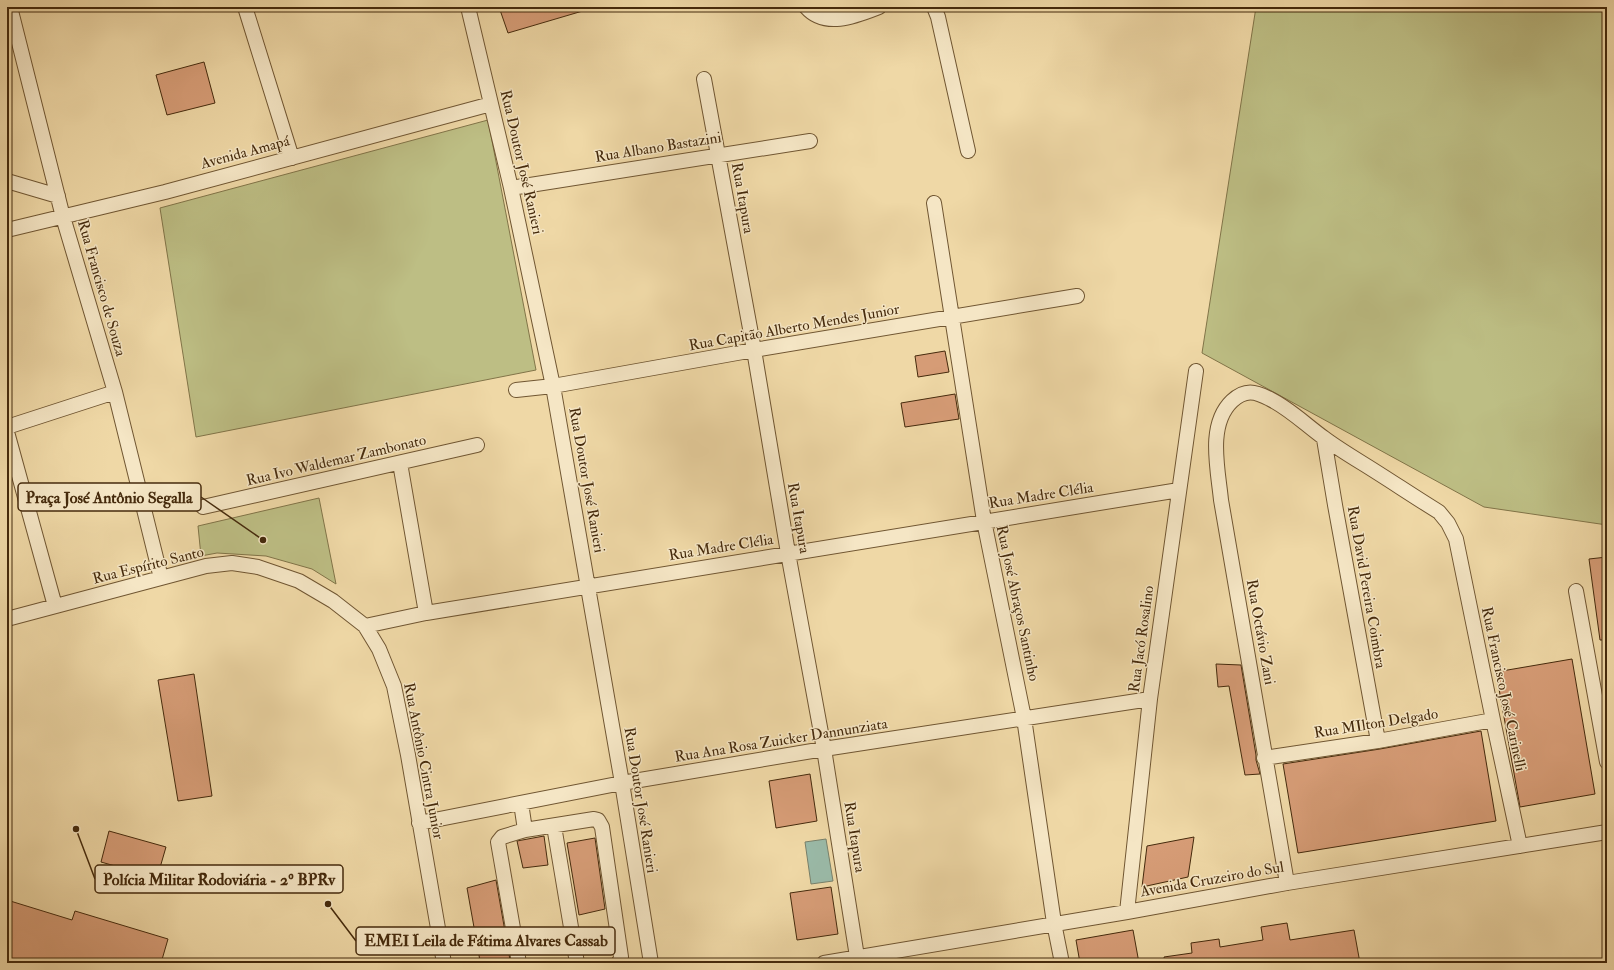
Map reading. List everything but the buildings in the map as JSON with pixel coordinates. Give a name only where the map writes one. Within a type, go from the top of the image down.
[{"type":"street","name":"Rua Francisco de Souza","points":[[10,7],[63,216],[115,392],[161,578]]},
{"type":"street","points":[[246,7],[292,158]]},
{"type":"street","name":"Rua Doutor José Ranieri","points":[[468,7],[511,188],[553,386],[622,783],[651,963]]},
{"type":"street","points":[[806,7],[812,13],[825,18],[844,20],[879,7]]},
{"type":"street","points":[[934,7],[938,17],[968,151]]},
{"type":"street","name":"Rua Itapura","points":[[704,78],[754,350],[788,553],[824,749],[858,960]]},
{"type":"street","name":"Avenida Amapá","points":[[7,230],[165,192],[491,104]]},
{"type":"street","name":"Rua Albano Bastazini","points":[[511,188],[810,140]]},
{"type":"street","points":[[7,181],[58,196]]},
{"type":"street","name":"Rua José Abraços Santinho","points":[[934,203],[984,521],[1024,718],[1054,923],[1062,963]]},
{"type":"street","name":"Rua Capitão Alberto Mendes Junior","points":[[516,390],[553,386],[754,350],[1077,296]]},
{"type":"street","name":"Rua Jacó Rosalino","points":[[1127,912],[1150,699],[1196,371]]},
{"type":"street","points":[[7,427],[115,392]]},
{"type":"street","name":"Rua Francisco José Carinelli","points":[[1240,394],[1249,393],[1269,398],[1285,407],[1324,439],[1439,512],[1448,523],[1456,539],[1492,720],[1520,846]]},
{"type":"street","name":"Rua Octávio Zani","points":[[1240,394],[1230,403],[1222,415],[1218,427],[1217,459],[1221,500],[1264,758],[1287,883]]},
{"type":"street","points":[[7,432],[55,606]]},
{"type":"street","name":"Rua David Pereira Coimbra","points":[[1324,439],[1378,741]]},
{"type":"street","name":"Rua Ivo Waldemar Zambonato","points":[[203,507],[477,445]]},
{"type":"street","points":[[400,463],[426,613]]},
{"type":"street","name":"Rua Madre Clélia","points":[[365,626],[426,613],[587,586],[1179,490]]},
{"type":"street","name":"Rua Espírito Santo","points":[[7,619],[206,566],[232,563],[258,567],[298,581]]},
{"type":"street","name":"Rua Antônio Cintra Junior","points":[[298,581],[333,601],[365,626],[379,649],[394,686],[408,755],[444,963]]},
{"type":"street","points":[[1576,592],[1607,762]]},
{"type":"street","name":"Rua Ana Rosa Zuicker Dannunziata","points":[[419,823],[622,783],[824,749],[1150,699]]},
{"type":"street","name":"Rua MIlton Delgado","points":[[1264,758],[1378,741],[1492,720]]},
{"type":"street","points":[[521,803],[525,830]]},
{"type":"street","points":[[519,963],[498,842],[502,837],[525,830],[594,819],[598,820],[602,827],[621,957],[618,963]]},
{"type":"street","points":[[554,826],[577,963]]},
{"type":"street","name":"Avenida Cruzeiro do Sul","points":[[824,963],[858,960],[1054,923],[1127,912],[1287,883],[1607,832]]},
{"type":"green space","points":[[1256,7],[1607,7],[1607,525],[1484,507],[1202,353]]},
{"type":"green space","points":[[488,120],[536,370],[196,437],[160,208]]},
{"type":"green space","points":[[319,498],[336,584],[312,569],[266,556],[217,553],[201,556],[198,526]]},
{"type":"shaded area","points":[[826,839],[833,881],[811,884],[805,842]]},
{"type":"place","name":"Praça José Antônio Segalla","points":[[263,540]]},
{"type":"place","name":"Polícia Militar Rodoviária - 2º BPRv","points":[[76,829]]},
{"type":"place","name":"EMEI Leila de Fátima Alvares Cassab","points":[[328,904]]}]
